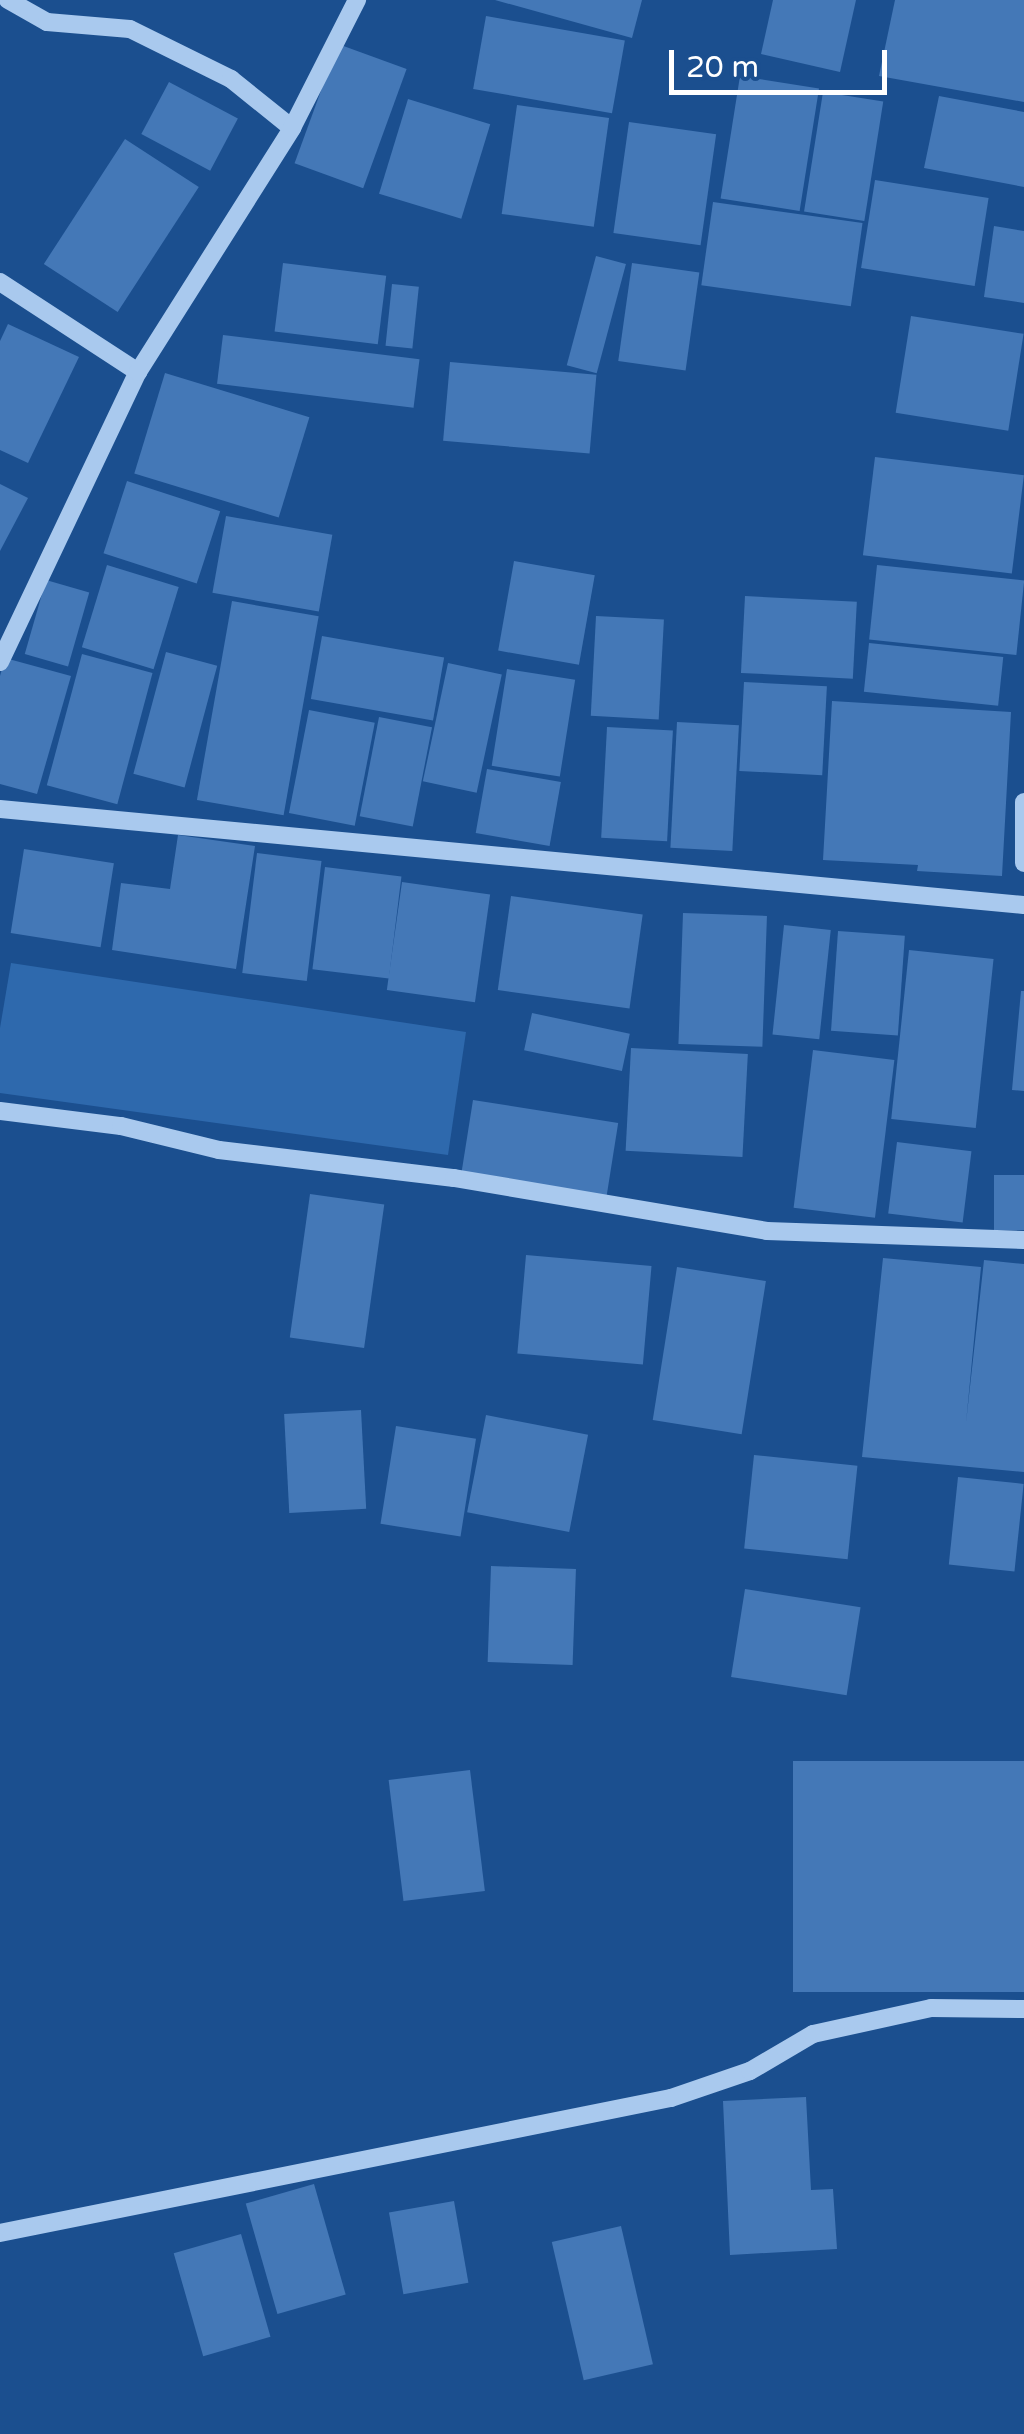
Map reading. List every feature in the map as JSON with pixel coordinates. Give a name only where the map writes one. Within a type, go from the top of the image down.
[{"type":"street","points":[[8,0],[46,22],[130,29],[231,79],[292,128]]},
{"type":"street","points":[[0,662],[138,372],[292,128],[357,0]]},
{"type":"street","points":[[0,282],[138,372]]},
{"type":"street","points":[[1024,802],[1024,863]]},
{"type":"street","points":[[0,809],[1024,905]]},
{"type":"street","points":[[0,1110],[120,1126],[219,1150],[454,1178],[767,1231],[1024,1240]]},
{"type":"street","points":[[0,2234],[670,2098],[750,2071],[813,2034],[847,2026],[931,2008],[1024,2009]]},
{"type":"shaded area","points":[[11,963],[466,1032],[448,1155],[0,1093],[0,1028]]},
{"type":"building","points":[[495,0],[642,0],[632,38]]},
{"type":"building","points":[[773,0],[856,0],[840,72],[761,54]]},
{"type":"building","points":[[895,0],[1024,0],[1024,102],[879,76]]},
{"type":"building","points":[[486,16],[625,40],[612,113],[473,89]]},
{"type":"building","points":[[338,44],[407,69],[363,188],[295,163]]},
{"type":"building","points":[[740,76],[819,89],[800,211],[721,198]]},
{"type":"building","points":[[169,82],[238,119],[210,171],[141,134]]},
{"type":"building","points":[[823,92],[883,102],[864,221],[804,212]]},
{"type":"building","points":[[939,96],[1024,112],[1024,187],[924,168]]},
{"type":"building","points":[[408,99],[490,124],[461,219],[379,194]]},
{"type":"building","points":[[517,105],[609,118],[594,227],[502,214]]},
{"type":"building","points":[[629,122],[716,134],[701,245],[613,233]]},
{"type":"building","points":[[125,139],[199,187],[118,312],[44,264]]},
{"type":"building","points":[[875,180],[989,198],[975,286],[861,268]]},
{"type":"building","points":[[713,202],[863,223],[851,306],[701,285]]},
{"type":"building","points":[[994,226],[1024,231],[1024,303],[984,297]]},
{"type":"building","points":[[596,256],[626,264],[597,373],[567,365]]},
{"type":"building","points":[[283,263],[386,276],[378,344],[275,331]]},
{"type":"building","points":[[632,263],[699,272],[686,371],[618,361]]},
{"type":"building","points":[[392,284],[419,287],[412,348],[386,346]]},
{"type":"building","points":[[911,316],[1024,334],[1008,431],[896,413]]},
{"type":"building","points":[[8,324],[79,357],[28,463],[0,450],[0,341]]},
{"type":"building","points":[[223,335],[420,359],[414,408],[217,384]]},
{"type":"building","points":[[450,362],[596,375],[590,454],[443,441]]},
{"type":"building","points":[[165,373],[309,417],[279,518],[134,473]]},
{"type":"building","points":[[875,457],[1024,475],[1012,574],[863,555]]},
{"type":"building","points":[[127,481],[220,511],[197,584],[104,553]]},
{"type":"building","points":[[0,484],[28,498],[0,551]]},
{"type":"building","points":[[226,516],[332,535],[319,612],[212,593]]},
{"type":"building","points":[[514,561],[595,575],[579,665],[498,651]]},
{"type":"building","points":[[107,565],[179,587],[154,669],[82,647]]},
{"type":"building","points":[[877,565],[1024,580],[1016,655],[869,640]]},
{"type":"building","points":[[46,580],[89,592],[68,666],[25,654]]},
{"type":"building","points":[[745,596],[857,602],[853,679],[741,673]]},
{"type":"building","points":[[232,601],[319,616],[284,815],[197,800]]},
{"type":"building","points":[[596,616],[664,620],[659,719],[591,716]]},
{"type":"building","points":[[322,636],[444,658],[433,721],[311,699]]},
{"type":"building","points":[[869,643],[1003,657],[998,706],[864,692]]},
{"type":"building","points":[[166,652],[217,666],[185,787],[133,774]]},
{"type":"building","points":[[82,654],[153,673],[117,804],[47,785]]},
{"type":"building","points":[[5,658],[71,676],[37,794],[0,784],[0,676]]},
{"type":"building","points":[[448,663],[502,674],[477,793],[423,781]]},
{"type":"building","points":[[507,669],[575,680],[560,777],[492,766]]},
{"type":"building","points":[[744,682],[827,686],[822,775],[739,771]]},
{"type":"building","points":[[832,701],[1011,712],[1002,876],[917,871],[918,865],[823,860]]},
{"type":"building","points":[[309,710],[375,723],[355,826],[289,813]]},
{"type":"building","points":[[379,717],[432,727],[413,826],[360,816]]},
{"type":"building","points":[[677,722],[739,725],[732,851],[670,848]]},
{"type":"building","points":[[607,727],[673,730],[667,841],[601,838]]},
{"type":"building","points":[[487,769],[561,782],[550,846],[476,833]]},
{"type":"building","points":[[178,835],[255,846],[236,969],[112,950],[121,883],[170,889]]},
{"type":"building","points":[[24,849],[114,863],[101,947],[11,933]]},
{"type":"building","points":[[257,853],[322,861],[307,981],[242,973]]},
{"type":"building","points":[[325,867],[401,876],[389,979],[312,969]]},
{"type":"building","points":[[402,882],[490,894],[475,1002],[387,990]]},
{"type":"building","points":[[511,896],[643,915],[629,1009],[498,990]]},
{"type":"building","points":[[683,913],[767,916],[762,1047],[678,1044]]},
{"type":"building","points":[[784,925],[831,930],[819,1039],[773,1034]]},
{"type":"building","points":[[838,931],[905,936],[898,1035],[831,1031]]},
{"type":"building","points":[[909,950],[994,959],[976,1128],[891,1119]]},
{"type":"building","points":[[1024,991],[1024,1091],[1012,1090]]},
{"type":"building","points":[[532,1013],[630,1034],[622,1071],[524,1050]]},
{"type":"building","points":[[631,1048],[748,1054],[742,1157],[626,1151]]},
{"type":"building","points":[[813,1050],[894,1060],[875,1218],[794,1208]]},
{"type":"building","points":[[473,1100],[618,1123],[606,1197],[461,1174]]},
{"type":"building","points":[[897,1142],[971,1151],[963,1223],[888,1213]]},
{"type":"building","points":[[994,1175],[1024,1175],[1024,1230],[994,1230]]},
{"type":"building","points":[[310,1194],[384,1204],[364,1348],[290,1338]]},
{"type":"building","points":[[526,1255],[652,1266],[643,1365],[517,1354]]},
{"type":"building","points":[[883,1258],[981,1267],[966,1423],[984,1260],[1024,1264],[1024,1472],[862,1457]]},
{"type":"building","points":[[677,1267],[766,1281],[742,1434],[653,1420]]},
{"type":"building","points":[[361,1410],[366,1509],[289,1513],[284,1414]]},
{"type":"building","points":[[486,1415],[588,1435],[569,1532],[467,1512]]},
{"type":"building","points":[[396,1426],[476,1439],[461,1536],[381,1524]]},
{"type":"building","points":[[754,1455],[857,1466],[848,1559],[744,1548]]},
{"type":"building","points":[[958,1477],[1024,1484],[1014,1571],[949,1565]]},
{"type":"building","points":[[491,1566],[576,1569],[573,1665],[488,1662]]},
{"type":"building","points":[[745,1589],[861,1607],[847,1695],[731,1677]]},
{"type":"building","points":[[793,1761],[1024,1761],[1024,1992],[793,1992]]},
{"type":"building","points":[[470,1770],[485,1891],[403,1901],[389,1780]]},
{"type":"building","points":[[806,2097],[811,2190],[833,2189],[837,2249],[730,2255],[723,2101]]},
{"type":"building","points":[[314,2184],[346,2295],[277,2314],[246,2204]]},
{"type":"building","points":[[454,2201],[468,2283],[403,2294],[389,2212]]},
{"type":"building","points":[[621,2226],[653,2364],[584,2380],[552,2242]]},
{"type":"building","points":[[241,2234],[270,2337],[203,2356],[174,2253]]}]
